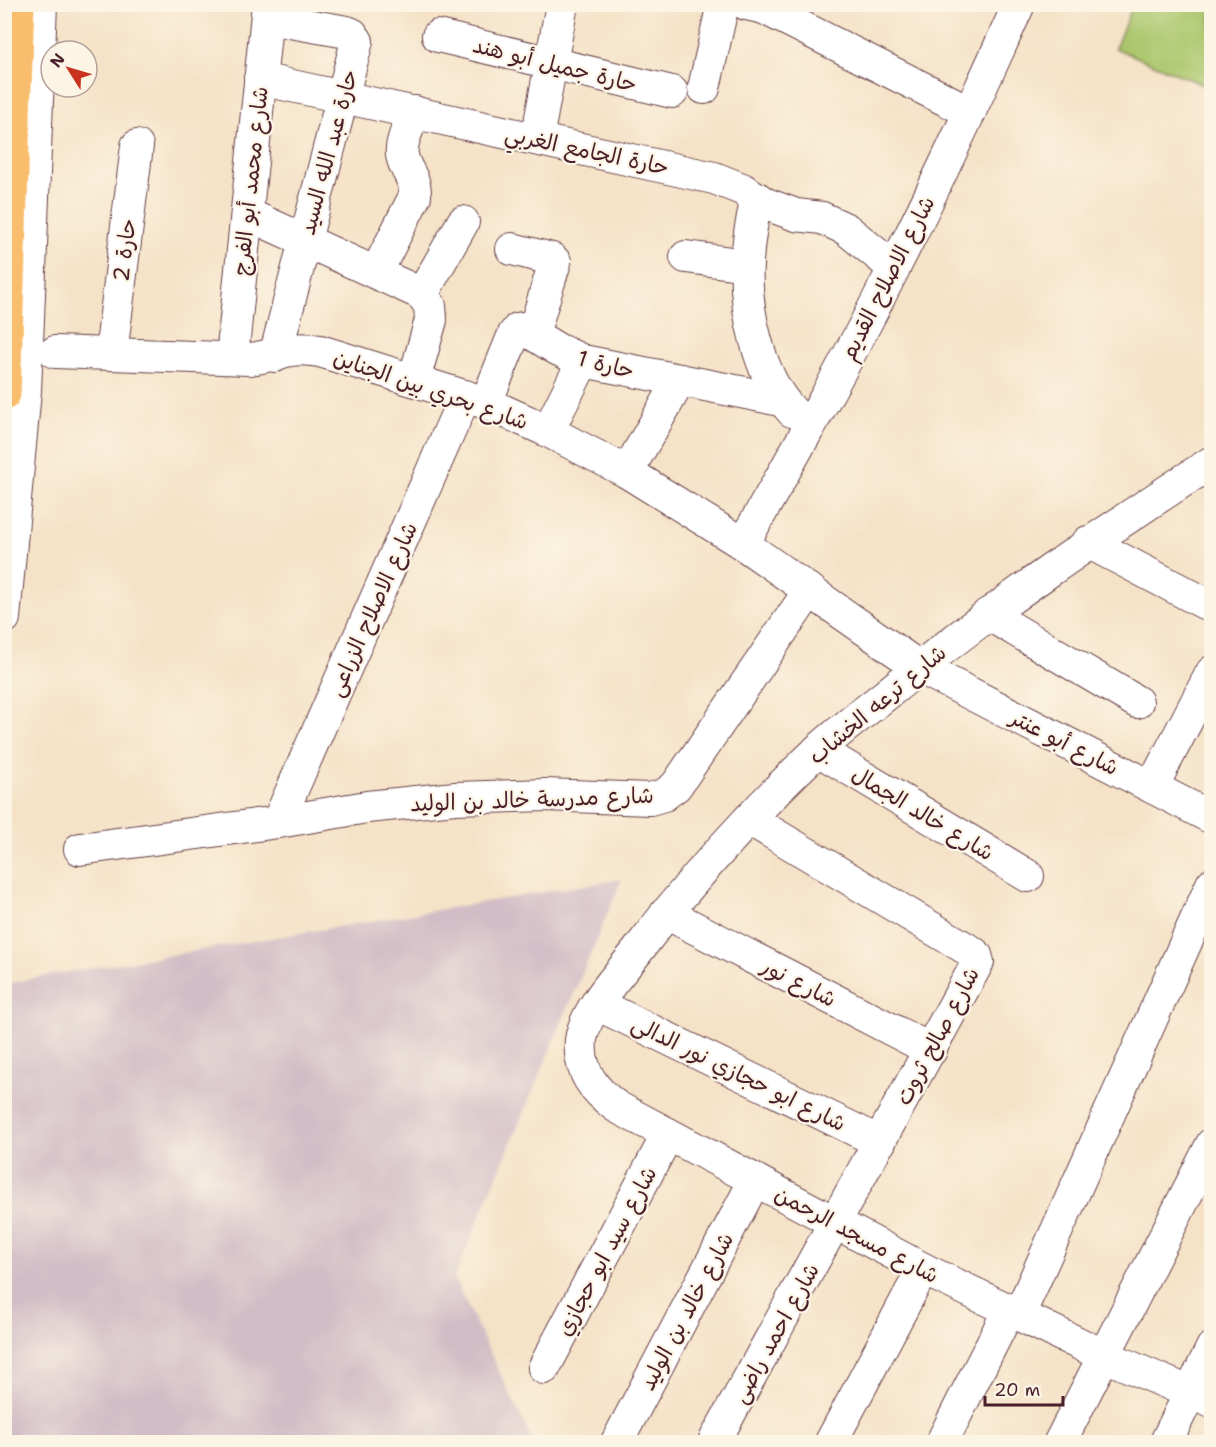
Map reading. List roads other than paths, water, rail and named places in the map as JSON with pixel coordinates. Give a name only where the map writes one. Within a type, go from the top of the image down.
[{"type":"highway","points":[[4,394],[18,4]]},
{"type":"street","points":[[4,618],[25,391],[41,4]]},
{"type":"street","points":[[537,140],[562,4]]},
{"type":"street","points":[[704,88],[723,4]]},
{"type":"street","name":"شارع الاصلاح القديم","points":[[743,544],[809,429],[894,268],[970,112],[1019,4]]},
{"type":"street","points":[[758,6],[970,112]]},
{"type":"street","name":"شارع محمد أبو الفرج","points":[[232,358],[268,11]]},
{"type":"street","name":"حارة عبد الله السيد","points":[[268,11],[352,34],[357,41],[275,356]]},
{"type":"street","name":"حارة جميل أبو هند","points":[[438,36],[672,92]]},
{"type":"street","name":"حارة الجامع الغربي","points":[[261,79],[714,178],[742,189],[766,204],[796,215],[822,218],[846,229],[894,268]]},
{"type":"street","points":[[376,273],[415,196],[416,184],[402,154],[403,143],[415,112]]},
{"type":"street","name":"حارة 2","points":[[111,354],[137,146]]},
{"type":"street","points":[[757,198],[750,231],[747,265],[748,300],[755,335],[766,369],[781,400],[809,429]]},
{"type":"street","points":[[247,214],[422,294],[430,306],[431,320],[414,380]]},
{"type":"street","points":[[422,294],[463,222]]},
{"type":"street","points":[[476,400],[515,332],[523,328],[533,334],[555,263],[552,259],[512,249]]},
{"type":"street","points":[[686,257],[747,265]]},
{"type":"street","name":"حارة 1","points":[[533,334],[583,361],[781,400]]},
{"type":"street","name":"شارع بحري بين الجناين","points":[[55,352],[262,358],[303,349],[320,351],[476,400],[548,431],[627,472],[743,544],[919,667]]},
{"type":"street","points":[[548,431],[583,361]]},
{"type":"street","points":[[627,472],[680,380]]},
{"type":"street","name":"شارع الاصلاح الزراعى","points":[[278,822],[476,400]]},
{"type":"street","name":"شارع ترعه الخشاب","points":[[597,1004],[666,913],[749,819],[818,750],[988,614],[1088,542],[1212,462]]},
{"type":"street","points":[[1088,542],[1212,607]]},
{"type":"street","name":"شارع مدرسة خالد بن الوليد","points":[[80,849],[278,822],[367,807],[456,798],[545,795],[650,799],[664,795],[676,786],[810,590]]},
{"type":"street","points":[[988,614],[1137,702]]},
{"type":"street","name":"شارع أبو عنتر","points":[[919,667],[1212,818]]},
{"type":"street","points":[[1152,787],[1212,672]]},
{"type":"street","name":"شارع خالد الجمال","points":[[818,750],[1028,876]]},
{"type":"street","name":"شارع صالح ثروت","points":[[749,819],[976,955],[978,962],[836,1223]]},
{"type":"street","points":[[942,1443],[1014,1313],[1212,884]]},
{"type":"street","name":"شارع نور","points":[[666,913],[931,1050]]},
{"type":"street","name":"شارع مسجد الرحمن","points":[[597,1004],[587,1021],[581,1041],[582,1061],[589,1080],[601,1096],[617,1107],[923,1269],[1105,1356],[1201,1397]]},
{"type":"street","name":"شارع ابو حجازي نور الدالى","points":[[597,1004],[880,1142]]},
{"type":"street","name":"شارع سيد ابو حجازي","points":[[544,1368],[668,1134]]},
{"type":"street","points":[[1060,1443],[1212,1144]]},
{"type":"street","name":"شارع خالد بن الوليد","points":[[617,1443],[755,1180]]},
{"type":"street","name":"شارع احمد راضى","points":[[714,1443],[836,1223]]},
{"type":"street","points":[[831,1443],[923,1269]]},
{"type":"street","points":[[1166,1443],[1201,1397],[1212,1348]]}]
